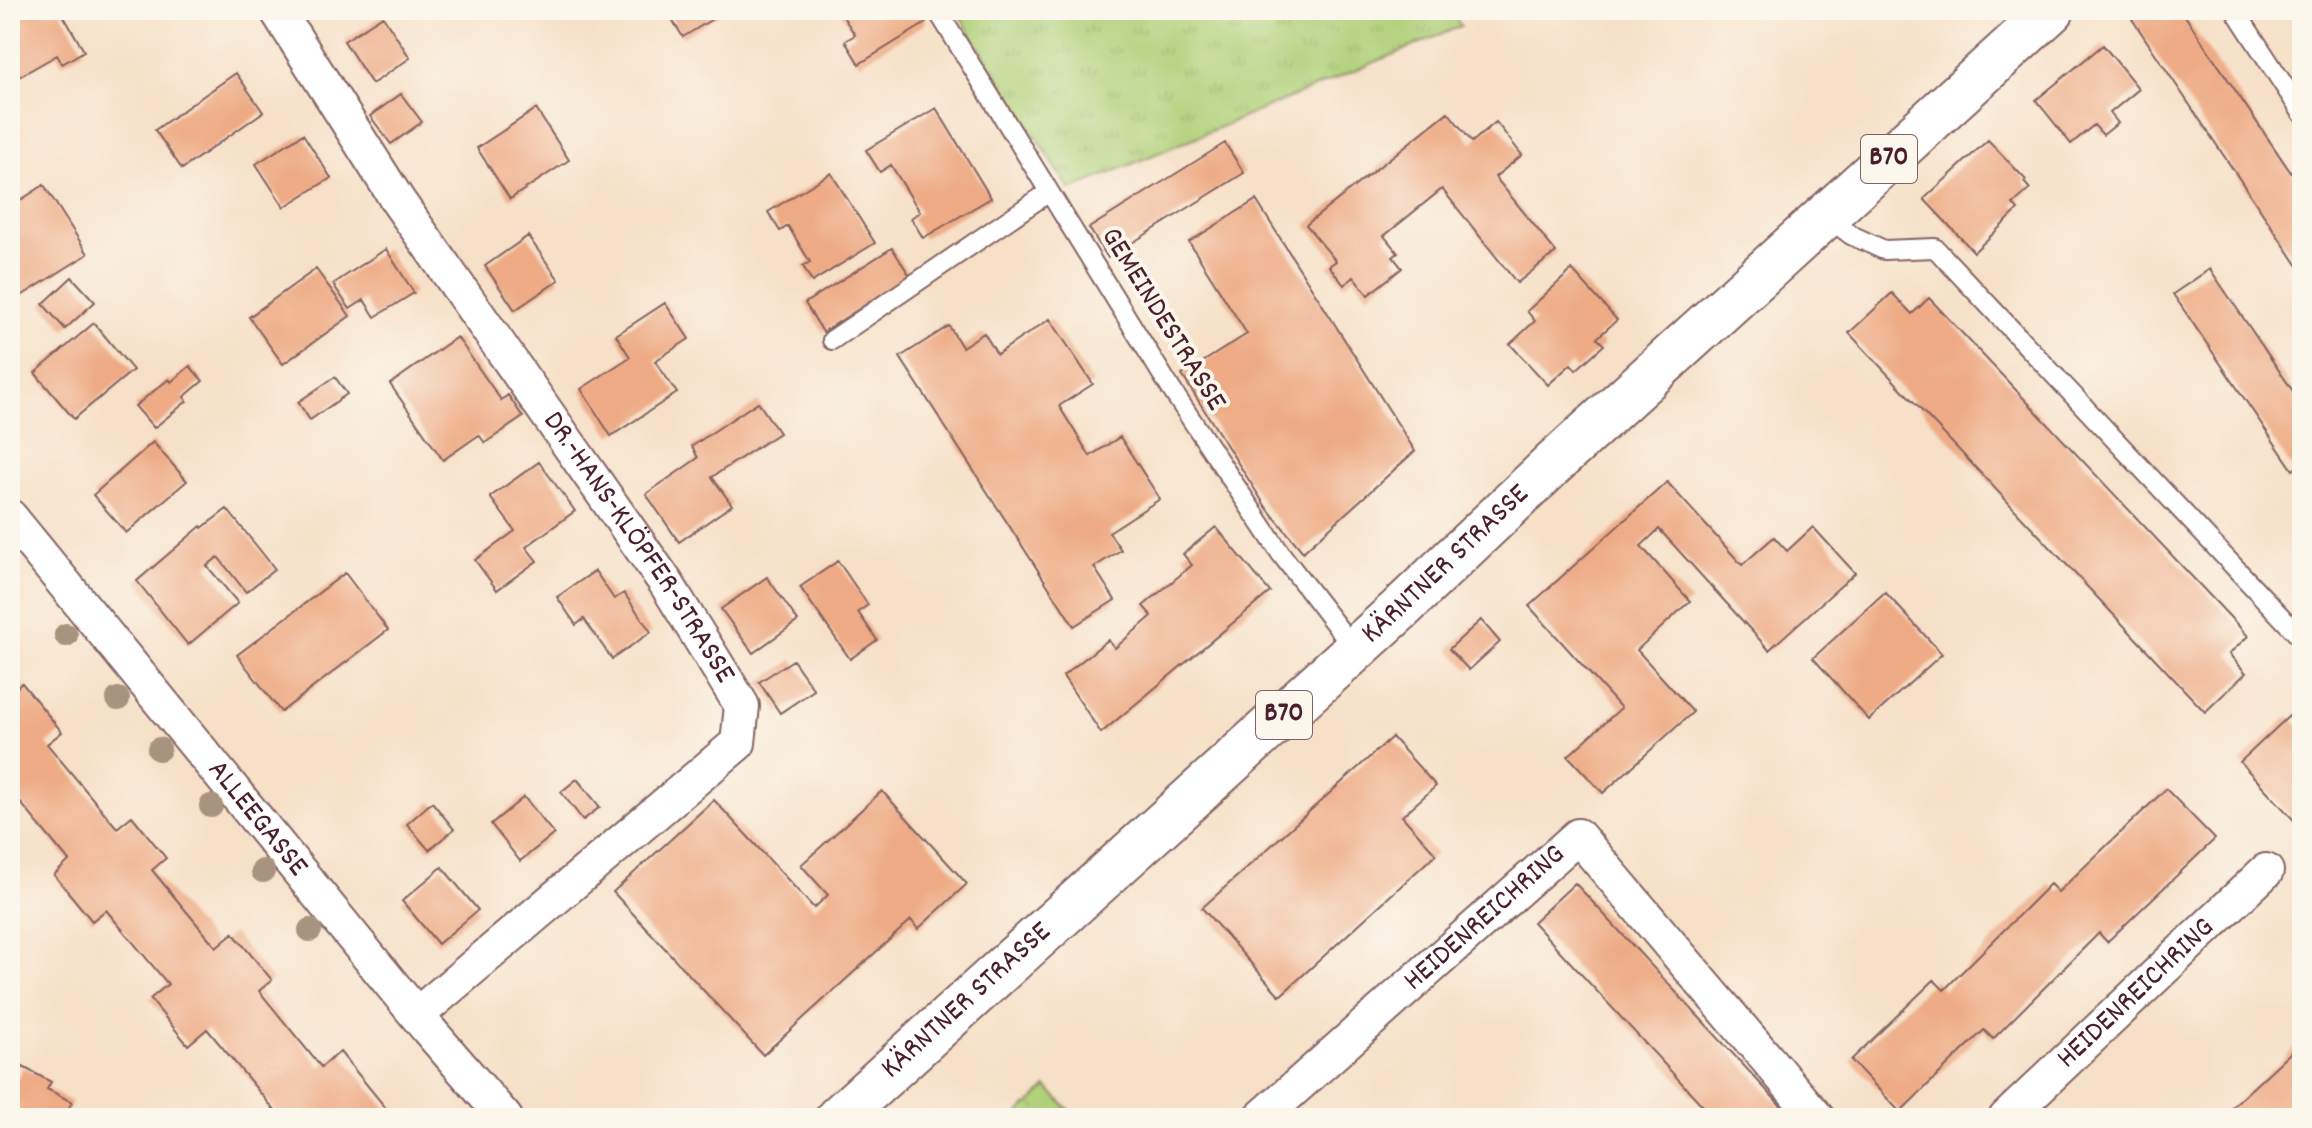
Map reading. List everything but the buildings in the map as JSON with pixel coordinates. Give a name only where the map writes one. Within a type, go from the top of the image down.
[{"type":"main road","name":"KÄRNTNER STRASSE","points":[[838,1118],[1355,650],[1554,463],[2052,10]]},
{"type":"street","name":"DR.-HANS-KLÖPFER-STRASSE","points":[[277,10],[398,201],[666,583],[742,706],[738,743],[418,1014]]},
{"type":"street","name":"ALLEEGASSE","points":[[10,517],[505,1118]]},
{"type":"street","name":"HEIDENREICHRING","points":[[1261,1118],[1578,836],[1817,1118]]},
{"type":"street","name":"HEIDENREICHRING","points":[[2006,1118],[2266,871]]},
{"type":"lane","name":"GEMEINDESTRASSE","points":[[937,10],[1171,389],[1281,554],[1355,650]]},
{"type":"lane","points":[[2235,10],[2302,113]]},
{"type":"lane","points":[[832,340],[1049,192]]},
{"type":"lane","points":[[1826,216],[1851,235],[1884,250],[1935,248],[2302,639]]},
{"type":"green space","points":[[956,10],[1450,10],[1461,26],[1070,190]]},
{"type":"green space","points":[[1047,1087],[1077,1118],[1014,1118]]}]
